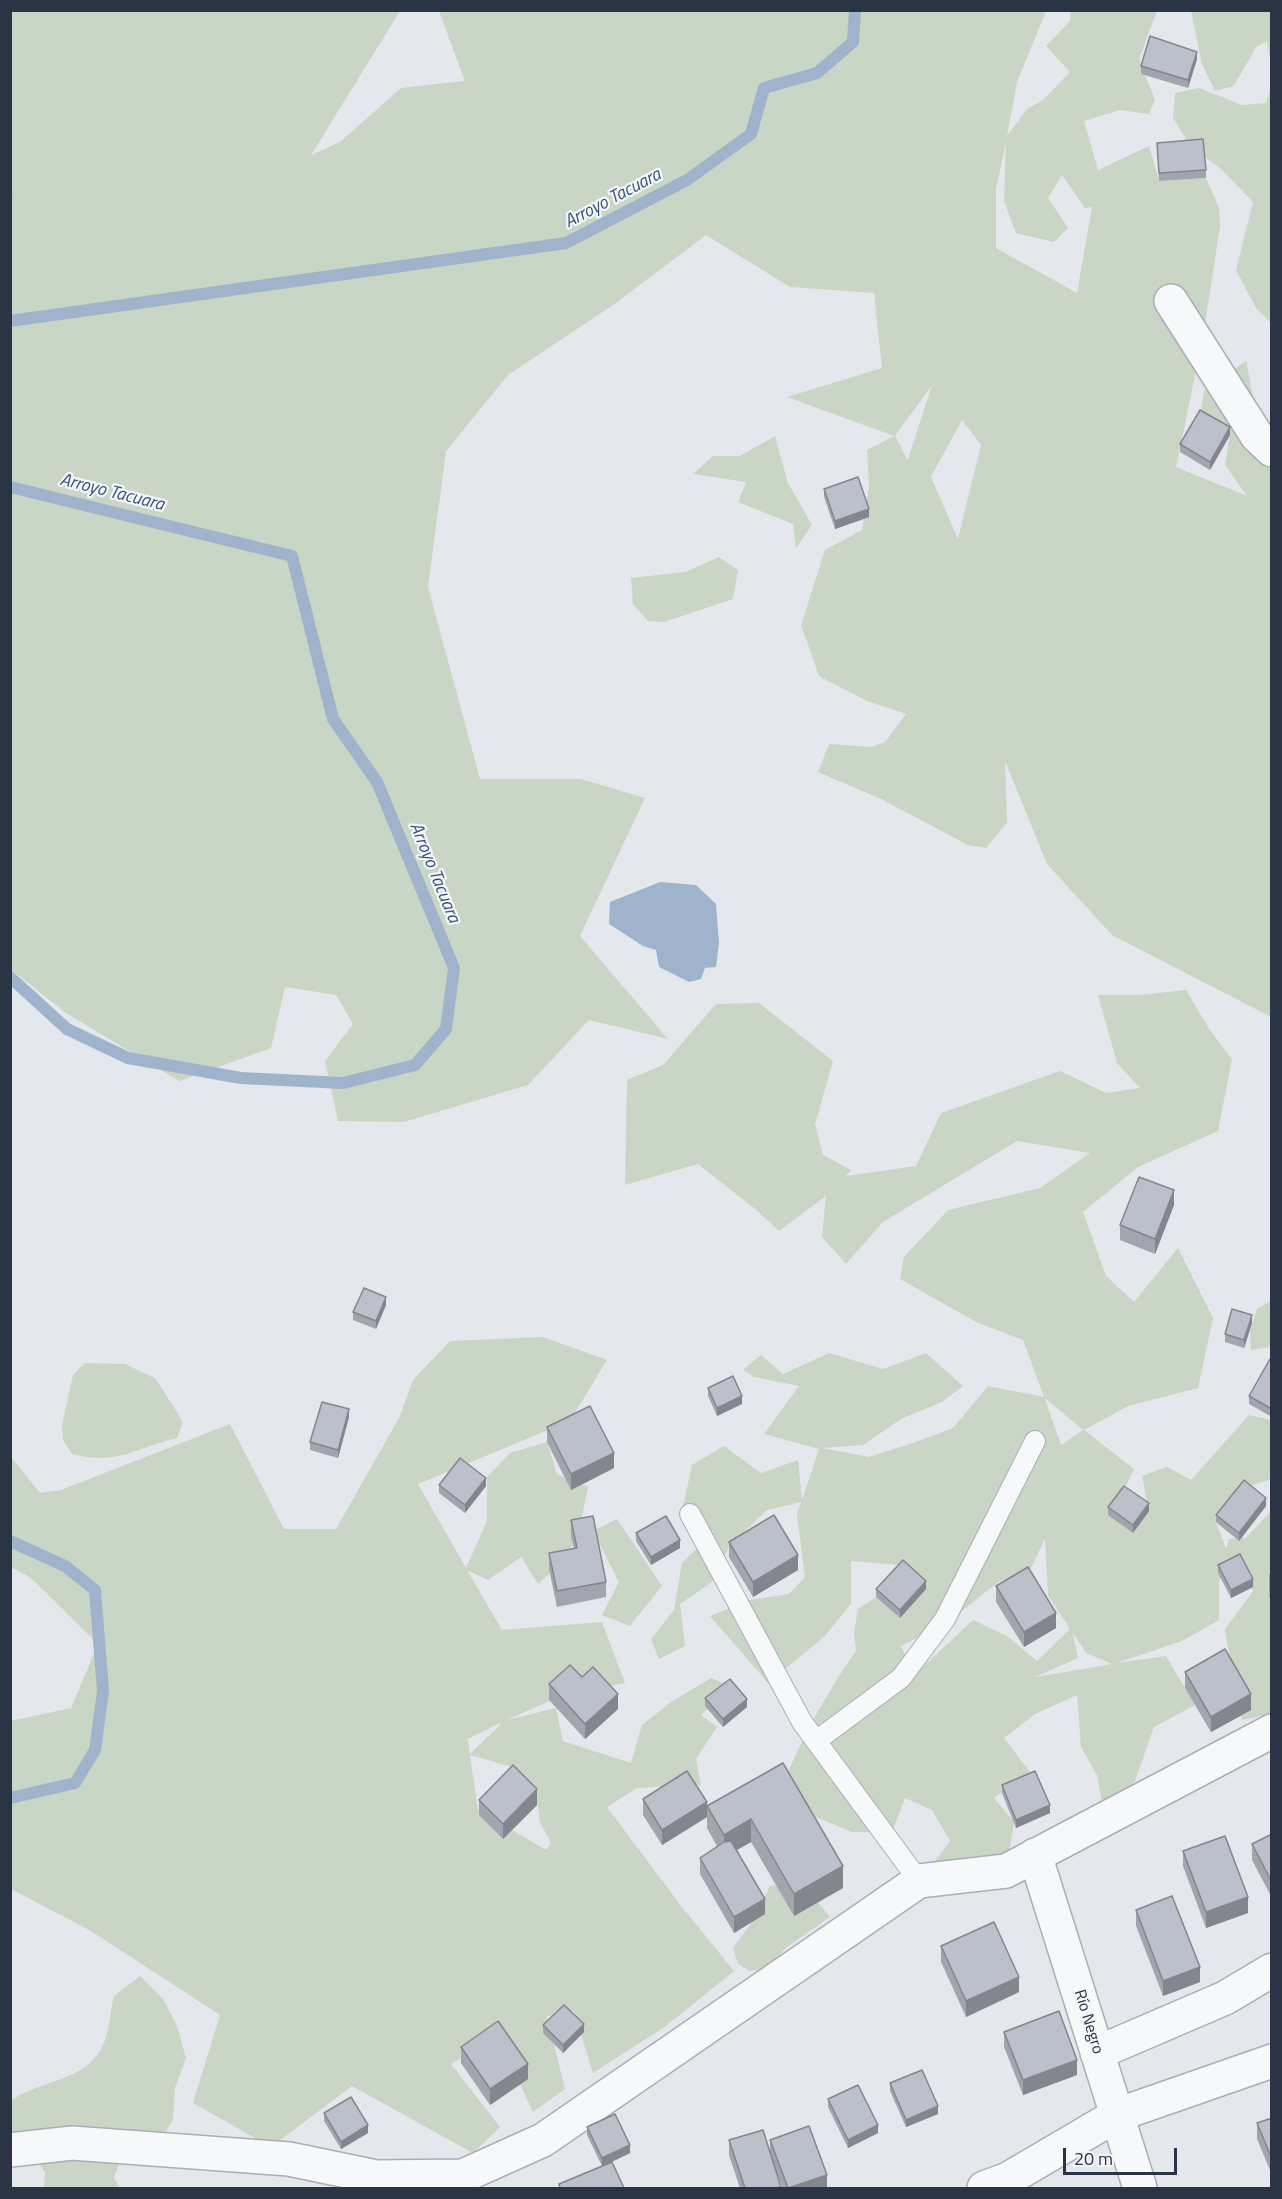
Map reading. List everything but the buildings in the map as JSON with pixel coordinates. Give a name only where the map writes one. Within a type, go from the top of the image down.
[{"type":"street","points":[[1171,301],[1257,436],[1272,450]]},
{"type":"street","points":[[10,2150],[84,2143],[289,2160],[376,2177],[463,2176],[468,2179],[543,2140],[919,1881],[1006,1870],[1272,1731]]},
{"type":"street","name":"Río Negro","points":[[1035,1856],[1140,2188]]},
{"type":"street","points":[[1097,2053],[1225,1998],[1272,1970]]},
{"type":"street","points":[[984,2188],[1008,2179],[1117,2115],[1272,2061]]},
{"type":"lane","points":[[816,1741],[901,1678],[945,1619],[1035,1442]]},
{"type":"lane","points":[[690,1514],[802,1722],[919,1881]]},
{"type":"green space","points":[[11,11],[400,11],[311,155],[340,142],[401,88],[465,81],[439,11],[1046,11],[1017,82],[1007,136],[1027,109],[1043,100],[1070,72],[1046,46],[1070,21],[1071,11],[1157,11],[1139,59],[1155,100],[1149,114],[1120,110],[1084,121],[1098,170],[1149,146],[1159,181],[1206,178],[1219,208],[1220,226],[1203,337],[1176,467],[1247,496],[1225,465],[1230,435],[1200,417],[1204,391],[1246,361],[1253,397],[1271,434],[1271,1017],[1112,935],[1047,864],[1005,761],[1007,823],[986,848],[968,845],[881,799],[818,772],[829,744],[871,747],[885,742],[906,714],[867,701],[819,676],[801,625],[825,550],[862,530],[869,486],[867,450],[894,436],[787,397],[882,368],[874,293],[790,287],[706,235],[613,305],[508,375],[446,451],[428,587],[480,779],[581,779],[645,798],[580,936],[668,1039],[589,1020],[528,1085],[404,1122],[338,1121],[325,1061],[353,1024],[336,995],[285,987],[271,1048],[179,1081],[66,1013],[13,971],[11,974]],"holes":[[[1006,143],[1004,201],[1016,233],[1054,242],[1068,228],[1048,198],[1062,175],[1085,208],[1092,207],[1077,293],[996,248],[996,189]],[[932,385],[908,459],[895,436]],[[962,420],[981,445],[958,539],[931,477]]]},
{"type":"green space","points":[[1191,11],[1271,11],[1271,65],[1267,41],[1256,47],[1234,86],[1215,91],[1202,64]]},
{"type":"green space","points":[[1271,86],[1271,323],[1256,308],[1236,270],[1253,202],[1221,169],[1191,147],[1173,118],[1175,93],[1199,88],[1242,105],[1266,103]]},
{"type":"green space","points":[[775,436],[788,483],[812,525],[796,548],[793,524],[738,502],[746,482],[693,474],[713,456],[740,456]]},
{"type":"green space","points":[[719,557],[738,570],[733,599],[664,622],[648,621],[633,604],[631,578],[685,572]]},
{"type":"green space","points":[[1186,990],[1209,1029],[1232,1059],[1218,1131],[1138,1167],[1083,1212],[1106,1276],[1134,1302],[1178,1248],[1213,1318],[1198,1388],[1128,1406],[1084,1430],[1134,1469],[1121,1497],[1149,1511],[1142,1476],[1167,1467],[1191,1480],[1249,1415],[1271,1420],[1271,1479],[1244,1488],[1216,1523],[1226,1548],[1229,1539],[1246,1538],[1271,1511],[1271,1714],[1242,1720],[1240,1697],[1225,1629],[1253,1591],[1240,1562],[1226,1559],[1219,1583],[1219,1620],[1182,1641],[1117,1663],[1166,1656],[1195,1705],[1154,1727],[1135,1781],[1105,1818],[1097,1775],[1081,1747],[1077,1695],[1035,1714],[1004,1738],[1030,1772],[994,1798],[1014,1822],[1006,1871],[933,1864],[950,1841],[932,1810],[905,1798],[892,1832],[852,1832],[811,1815],[783,1785],[815,1716],[856,1651],[854,1632],[858,1609],[876,1597],[900,1618],[900,1565],[851,1561],[851,1604],[824,1637],[768,1683],[710,1616],[750,1600],[789,1594],[805,1577],[797,1514],[801,1502],[767,1510],[730,1545],[712,1582],[680,1604],[685,1646],[659,1659],[651,1639],[674,1610],[682,1563],[714,1532],[687,1523],[683,1507],[692,1465],[724,1446],[761,1473],[798,1460],[802,1500],[819,1449],[764,1434],[799,1386],[754,1377],[743,1370],[761,1355],[783,1374],[829,1353],[883,1369],[926,1353],[963,1386],[942,1402],[901,1419],[863,1445],[822,1448],[869,1457],[953,1428],[988,1386],[1044,1397],[1023,1340],[976,1322],[900,1279],[904,1257],[948,1210],[1040,1188],[1090,1153],[1017,1141],[883,1222],[846,1264],[822,1237],[826,1196],[779,1231],[698,1164],[625,1185],[627,1080],[663,1065],[716,1004],[759,1003],[833,1061],[815,1124],[823,1155],[851,1170],[846,1176],[916,1166],[941,1113],[1060,1071],[1106,1093],[1140,1088],[1117,1063],[1098,995],[1139,995]],"holes":[[[1046,1399],[1083,1430],[1061,1445]],[[1045,1539],[1048,1595],[1070,1629],[1037,1661],[1007,1636],[973,1620],[915,1674],[901,1646],[946,1624],[998,1582],[1031,1568]],[[1073,1633],[1086,1653],[1112,1664],[1035,1677],[1078,1658]]]},
{"type":"green space","points":[[1271,1301],[1271,1347],[1251,1350],[1250,1330],[1257,1309]]},
{"type":"green space","points":[[543,1337],[607,1360],[570,1421],[418,1484],[466,1568],[487,1521],[487,1477],[510,1453],[547,1442],[557,1474],[588,1487],[581,1521],[568,1557],[538,1584],[521,1557],[488,1580],[467,1570],[502,1630],[602,1622],[625,1683],[563,1695],[507,1720],[556,1708],[563,1741],[631,1763],[642,1725],[671,1702],[711,1678],[730,1686],[701,1715],[717,1727],[696,1759],[701,1785],[637,1788],[607,1807],[682,1907],[734,1971],[666,2026],[593,2073],[574,2012],[547,2016],[565,2089],[533,2112],[498,2037],[451,2064],[500,2127],[473,2153],[352,2086],[271,2147],[193,2103],[220,2015],[91,1931],[11,1889],[11,1721],[71,1708],[98,1644],[30,1577],[11,1567],[10,1456],[40,1493],[61,1490],[230,1424],[284,1529],[336,1529],[400,1416],[413,1380],[450,1341]],"holes":[[[501,1724],[470,1754],[468,1739]],[[470,1755],[512,1767],[536,1793],[540,1822],[551,1843],[546,1850],[478,1810]]]},
{"type":"green space","points":[[85,1363],[125,1364],[156,1379],[183,1422],[177,1438],[113,1457],[100,1458],[72,1454],[63,1440],[62,1425],[73,1375]]},
{"type":"green space","points":[[617,1519],[662,1586],[630,1626],[602,1615],[619,1582],[593,1531]]},
{"type":"green space","points":[[782,1884],[807,1889],[830,1917],[783,1950],[774,1967],[750,1971],[738,1964],[733,1948],[752,1922],[770,1886]]},
{"type":"green space","points":[[140,1976],[163,1999],[177,2026],[186,2058],[175,2088],[173,2120],[157,2146],[125,2148],[114,2178],[120,2188],[44,2188],[45,2172],[25,2146],[11,2145],[11,2101],[22,2094],[74,2073],[96,2057],[109,2027],[114,1996]]},
{"type":"water","points":[[660,882],[696,885],[716,904],[719,943],[716,967],[705,968],[701,979],[689,982],[659,967],[656,950],[643,946],[609,924],[610,902]]},
{"type":"waterway","name":"Arroyo Tacuara","points":[[10,321],[566,243],[687,180],[751,134],[764,88],[817,73],[853,42],[855,10]]},
{"type":"waterway","name":"Arroyo Tacuara","points":[[10,487],[292,556],[333,719],[377,782],[454,968],[446,1029],[415,1065],[343,1083],[241,1078],[128,1058],[67,1029],[10,977]]},
{"type":"waterway","name":"Arroyo Tacuara","points":[[10,1541],[65,1566],[95,1590],[103,1691],[95,1750],[75,1783],[10,1798]]}]
